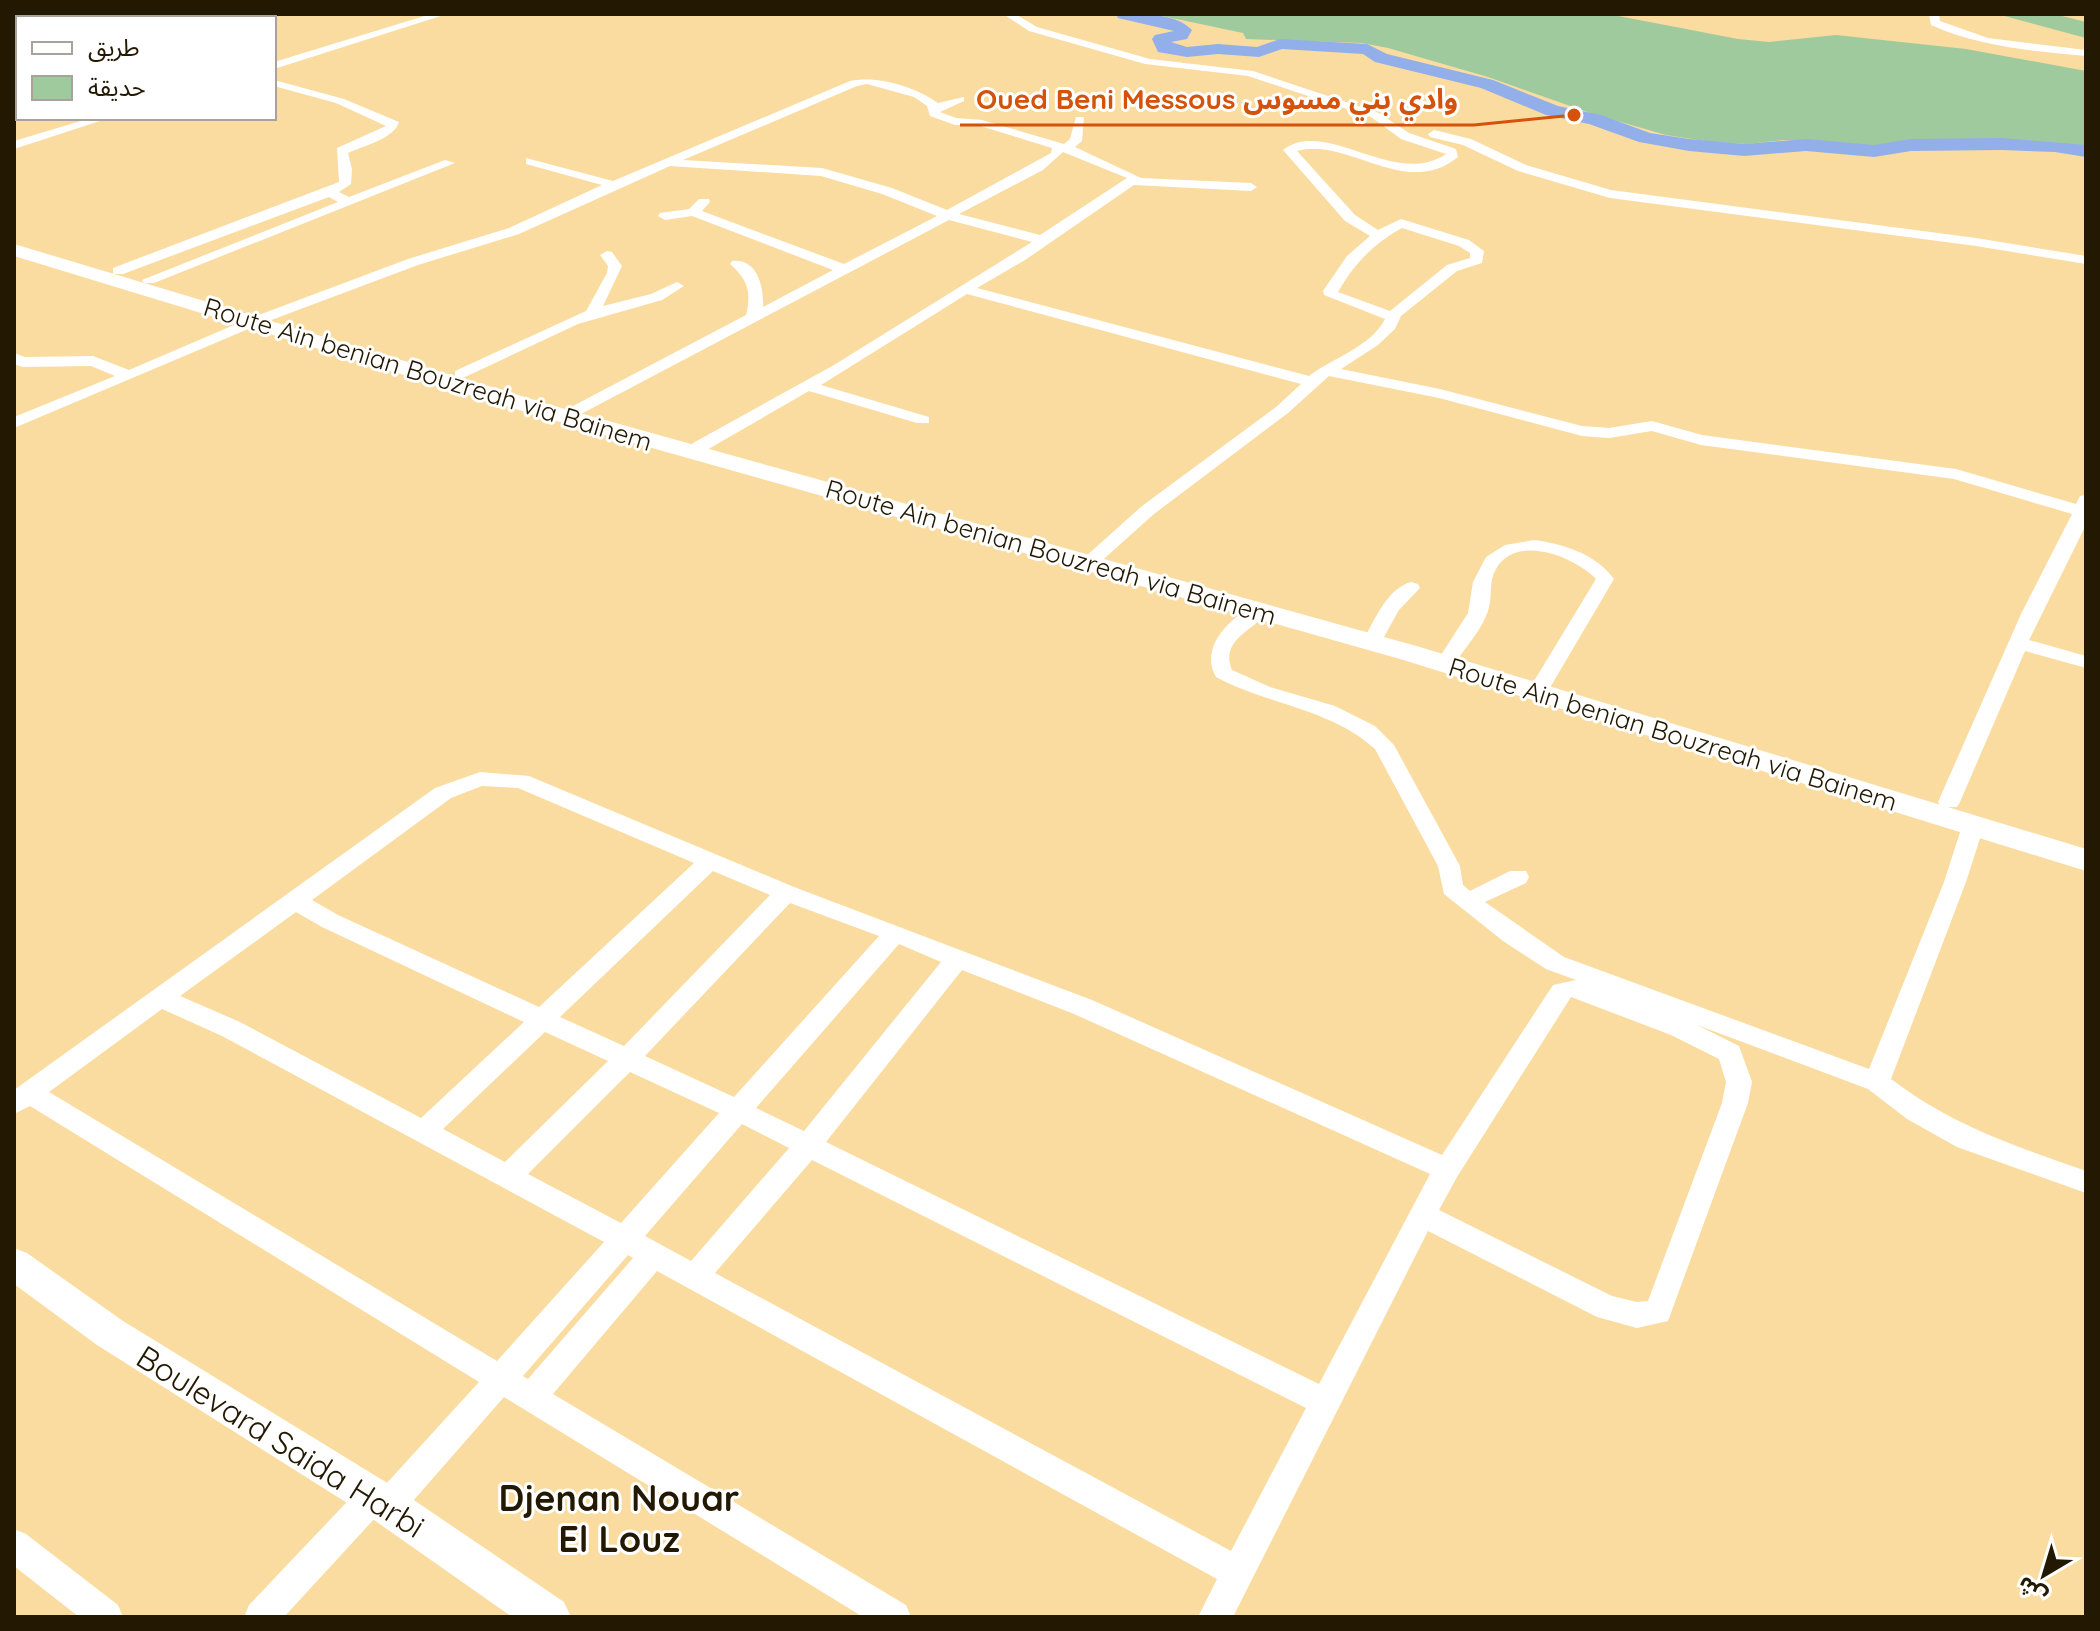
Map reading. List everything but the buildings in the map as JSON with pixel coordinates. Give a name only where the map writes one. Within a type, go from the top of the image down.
[{"type":"main road","name":"Route Ain benian Bouzreah via Bainem","points":[[14,240],[149,280],[565,417],[1451,655],[1541,687],[2086,860]]},
{"type":"main road","name":"Route Ain benian Bouzreah via Bainem","points":[[14,250],[460,374],[699,447],[1095,557],[1262,610],[2086,841]]},
{"type":"street","points":[[276,65],[442,14]]},
{"type":"street","points":[[1008,14],[1033,29],[1134,58],[1241,71],[1467,142],[1522,168],[1610,194],[1976,242],[2086,260]]},
{"type":"street","points":[[1934,14],[1935,23],[1946,28],[2015,46],[2086,53]]},
{"type":"street","points":[[14,423],[261,319],[413,262],[500,237],[860,81],[918,95],[933,104],[934,114],[941,118],[978,122],[1062,147],[1131,174],[1135,177],[1134,181]]},
{"type":"street","points":[[118,271],[330,192],[345,184],[342,150],[392,127],[393,122],[340,101],[276,84]]},
{"type":"street","points":[[934,108],[960,99]]},
{"type":"street","points":[[1375,115],[1405,136],[1449,151],[1453,156],[1432,164],[1398,167],[1382,165],[1346,150],[1298,146],[1289,150],[1348,216],[1378,235]]},
{"type":"street","points":[[577,410],[1053,158],[1062,147],[1076,141],[1080,119]]},
{"type":"street","points":[[14,145],[96,120]]},
{"type":"street","points":[[530,161],[615,185]]},
{"type":"street","points":[[149,280],[449,163]]},
{"type":"street","points":[[668,163],[822,172],[887,191],[947,215],[1042,240]]},
{"type":"street","points":[[699,447],[808,386],[1020,257],[1134,181],[1251,187]]},
{"type":"street","points":[[330,192],[348,202]]},
{"type":"street","points":[[693,212],[705,200]]},
{"type":"street","points":[[665,216],[693,212],[846,270]]},
{"type":"street","points":[[1095,557],[1148,510],[1282,410],[1311,382],[1373,342],[1390,326],[1393,317],[1452,268],[1477,260],[1477,251],[1464,243],[1401,223],[1378,235],[1352,259],[1330,291],[1337,299],[1393,317]]},
{"type":"street","points":[[591,314],[614,273],[615,266],[607,255]]},
{"type":"street","points":[[737,264],[748,268],[752,275],[757,303],[753,318]]},
{"type":"street","points":[[460,374],[591,314],[653,300],[677,286]]},
{"type":"street","points":[[964,289],[1204,354],[1239,359],[1311,382]]},
{"type":"street","points":[[14,358],[22,362],[93,361],[129,376]]},
{"type":"street","points":[[1328,371],[1451,397],[1582,431],[1609,433],[1652,426],[1701,440],[1956,474],[2084,505],[2018,643],[1949,802]]},
{"type":"street","points":[[808,386],[923,420]]},
{"type":"street","points":[[1451,655],[1477,615],[1482,598],[1482,581],[1496,556],[1521,545],[1552,548],[1585,562],[1605,579],[1541,687]]},
{"type":"street","points":[[1377,633],[1391,607],[1411,588]]},
{"type":"street","points":[[1262,610],[1227,638],[1218,660],[1220,669],[1239,681],[1335,714],[1377,737],[1449,866],[1452,888],[1511,935],[1555,963],[1877,1082],[1916,1112],[1966,1139],[2086,1182]]},
{"type":"street","points":[[2018,643],[2086,662]]},
{"type":"street","points":[[894,1617],[21,1099],[443,793],[480,779],[501,778],[521,781],[786,893],[1083,1007],[1447,1169]]},
{"type":"street","points":[[1877,1082],[1955,882],[1973,826]]},
{"type":"street","points":[[423,1132],[710,861]]},
{"type":"street","points":[[1466,900],[1486,894],[1518,877]]},
{"type":"street","points":[[508,1177],[627,1059],[786,893]]},
{"type":"street","points":[[294,900],[330,921],[739,1111],[1326,1403]]},
{"type":"street","points":[[261,1617],[381,1501],[498,1380],[895,933]]},
{"type":"street","points":[[695,1276],[807,1146],[958,958]]},
{"type":"street","points":[[1422,1215],[1607,1308],[1637,1315],[1658,1312],[1735,1103],[1739,1082],[1730,1053],[1680,1028],[1572,988],[1555,963]]},
{"type":"street","points":[[1215,1617],[1447,1169],[1562,991],[1572,988]]},
{"type":"street","points":[[158,997],[231,1029],[654,1254],[1239,1573]]},
{"type":"street","points":[[530,1399],[654,1254]]},
{"type":"street","name":"Boulevard Saida Harbi","points":[[14,1264],[110,1333],[381,1501],[549,1617]]},
{"type":"street","points":[[14,1545],[106,1617]]},
{"type":"green space","points":[[1153,14],[1608,14],[1738,39],[1769,42],[1836,35],[1966,49],[2086,71],[2086,147],[1994,139],[1875,146],[1785,140],[1746,144],[1711,142],[1666,135],[1593,114],[1488,77],[1388,48],[1362,43],[1246,39],[1243,33]]},
{"type":"green space","points":[[1997,14],[2054,14],[2086,22],[2086,38]]},
{"type":"waterway","points":[[1124,14],[1175,25],[1184,30],[1181,35],[1161,39],[1164,48],[1187,52],[1218,49],[1259,52],[1280,44],[1367,49],[1381,58],[1487,84],[1553,111],[1594,119],[1646,138],[1689,145],[1744,150],[1806,145],[1874,151],[1911,145],[2002,144],[2055,146],[2086,151]]},
{"type":"place","name":"Oued Beni Messous وادي بني مسوس","points":[[1574,115]]},
{"type":"district","name":"Djenan Nouar El Louz","points":[[619,1518]]}]
